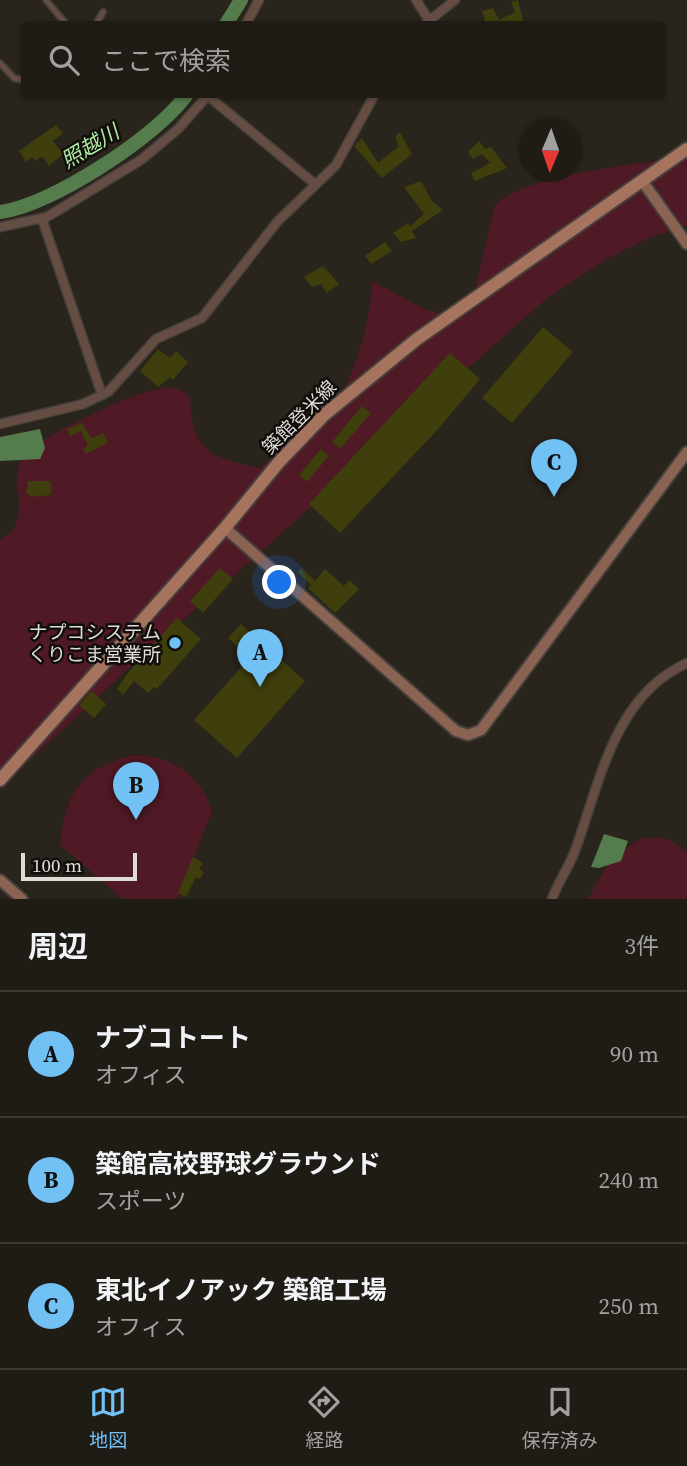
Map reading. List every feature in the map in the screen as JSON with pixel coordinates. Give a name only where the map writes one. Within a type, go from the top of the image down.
[{"type":"main road","name":"築館登米線","points":[[0,780],[225,528],[279,462],[361,383],[417,340],[687,149]]},
{"type":"street","points":[[248,21],[259,0]]},
{"type":"street","points":[[416,0],[426,21]]},
{"type":"street","points":[[428,21],[455,0]]},
{"type":"street","points":[[0,227],[42,219],[141,160],[204,98]]},
{"type":"street","points":[[211,98],[315,184]]},
{"type":"street","points":[[0,424],[63,410],[102,395],[156,339],[202,318],[277,222],[336,165],[373,98]]},
{"type":"street","points":[[643,182],[687,244]]},
{"type":"street","points":[[42,219],[102,395]]},
{"type":"street","points":[[225,528],[456,732],[468,735],[481,730],[687,452]]},
{"type":"street","points":[[552,899],[574,853],[597,779],[631,709],[661,676],[687,663]]},
{"type":"street","points":[[0,880],[22,899]]},
{"type":"lane","points":[[46,0],[64,21]]},
{"type":"lane","points":[[98,21],[103,12]]},
{"type":"lane","points":[[0,63],[14,78],[21,79]]},
{"type":"shaded area","points":[[687,157],[687,226],[631,247],[546,299],[127,670],[0,788],[0,540],[12,531],[17,520],[18,472],[21,460],[29,449],[78,421],[119,402],[157,389],[174,388],[190,398],[195,431],[207,450],[217,456],[260,468],[325,416],[340,395],[355,364],[365,331],[372,281],[427,310],[451,316],[465,307],[475,291],[494,207],[507,196],[528,187],[545,182],[582,182],[582,172]]},
{"type":"shaded area","points":[[40,429],[45,448],[40,459],[0,461],[0,437]]},
{"type":"shaded area","points":[[134,755],[161,759],[183,770],[200,787],[212,811],[177,899],[123,899],[60,845],[67,810],[79,785],[101,767]]},
{"type":"shaded area","points":[[604,834],[628,841],[621,861],[599,868],[591,867]]},
{"type":"shaded area","points":[[643,838],[666,838],[687,851],[687,899],[588,899],[612,857]]},
{"type":"building","points":[[518,0],[523,21],[485,21],[482,11],[493,8],[499,20],[515,12],[511,2]]},
{"type":"building","points":[[56,125],[63,133],[53,141],[63,154],[49,166],[42,156],[36,161],[32,157],[26,162],[19,151]]},
{"type":"building","points":[[400,132],[412,154],[382,178],[354,146],[362,138],[378,163],[399,146],[395,137]]},
{"type":"building","points":[[479,141],[485,149],[491,147],[507,168],[475,181],[471,173],[490,163],[482,154],[473,159],[468,152]]},
{"type":"building","points":[[421,181],[432,201],[443,210],[412,231],[416,238],[401,242],[393,233],[408,223],[410,226],[424,214],[404,187]]},
{"type":"building","points":[[385,242],[392,251],[371,264],[365,256]]},
{"type":"building","points":[[323,266],[339,284],[327,293],[321,284],[312,287],[304,277]]},
{"type":"building","points":[[543,327],[573,352],[512,423],[482,398]]},
{"type":"building","points":[[158,349],[170,358],[176,351],[188,362],[173,380],[170,377],[158,387],[140,371]]},
{"type":"building","points":[[450,353],[480,379],[440,427],[340,533],[309,504]]},
{"type":"building","points":[[362,406],[371,413],[340,449],[332,442]]},
{"type":"building","points":[[82,423],[91,438],[103,433],[108,443],[86,454],[83,449],[88,446],[81,431],[70,436],[67,429]]},
{"type":"building","points":[[321,449],[329,456],[307,482],[299,475]]},
{"type":"building","points":[[28,481],[51,481],[51,495],[31,497],[26,492]]},
{"type":"building","points":[[220,568],[233,579],[203,613],[190,601]]},
{"type":"building","points":[[302,568],[315,581],[325,569],[344,586],[349,580],[359,589],[335,613],[308,588],[311,585],[297,572]]},
{"type":"building","points":[[177,618],[201,639],[157,689],[154,687],[148,693],[134,681],[123,695],[117,689],[127,674]]},
{"type":"building","points":[[241,624],[305,681],[237,758],[194,720],[246,662],[237,654],[241,650],[228,638]]},
{"type":"building","points":[[92,691],[106,704],[94,718],[79,705]]},
{"type":"building","points":[[193,857],[203,863],[199,869],[204,872],[200,879],[196,877],[186,897],[178,893]]},
{"type":"waterway","name":"照越川","points":[[228,21],[241,0]]},
{"type":"waterway","name":"照越川","points":[[0,212],[46,197],[101,166],[153,129],[184,98]]},
{"type":"place","name":"東北イノアック 築館工場","points":[[554,497]]},
{"type":"place","name":"ナプコシステム くりこま営業所","points":[[175,643]]},
{"type":"place","name":"ナブコトート","points":[[260,687]]},
{"type":"place","name":"築館高校野球グラウンド","points":[[136,820]]}]
